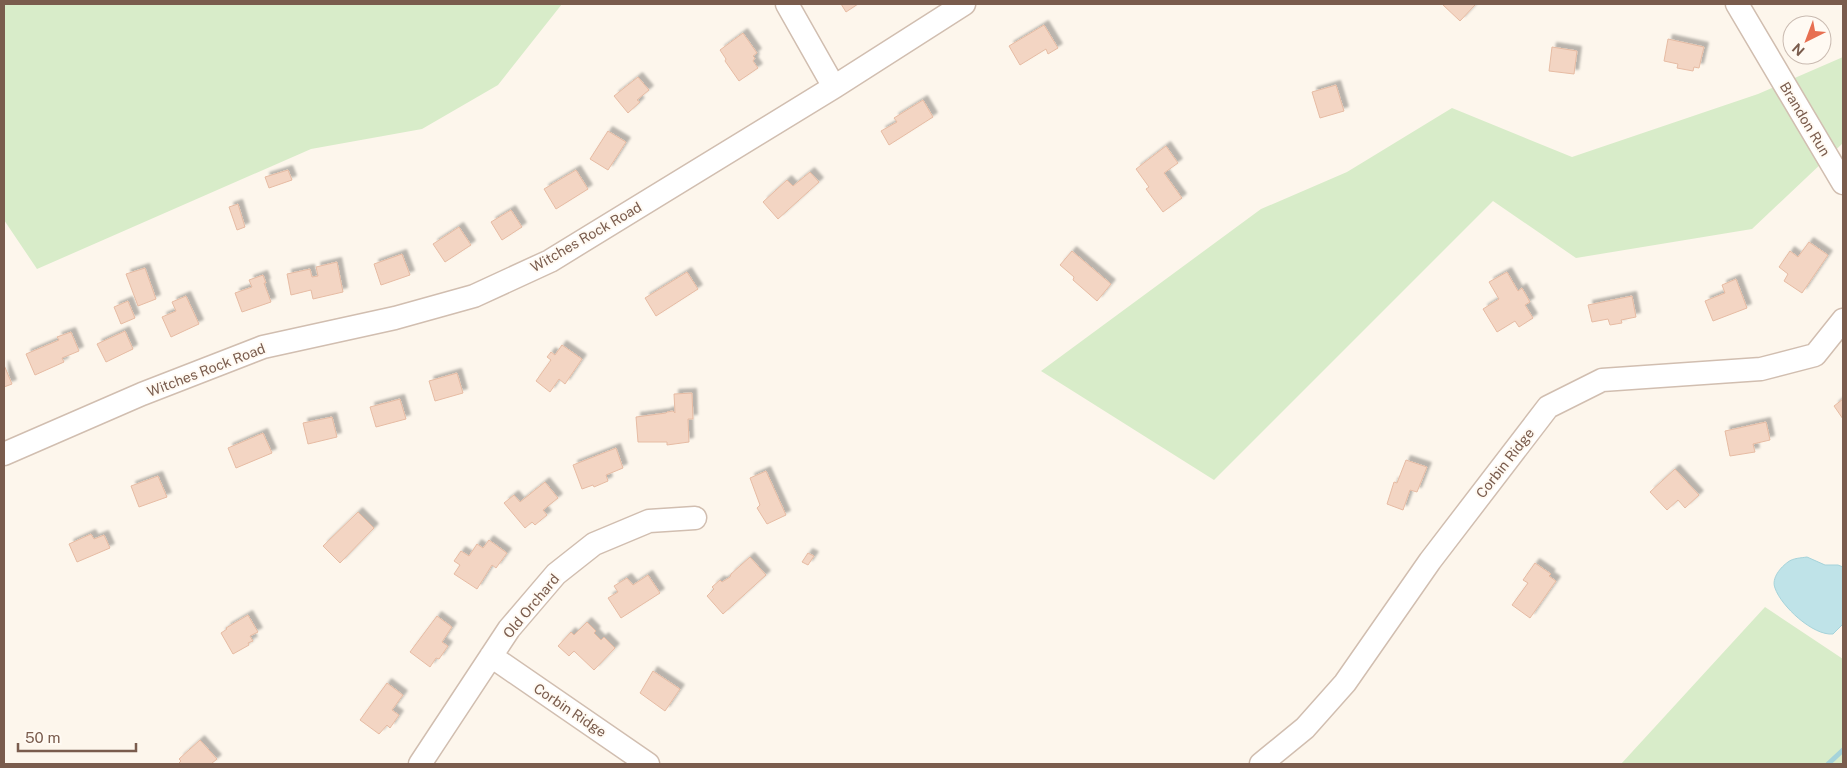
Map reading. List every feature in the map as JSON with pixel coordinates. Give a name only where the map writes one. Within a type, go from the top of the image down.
[{"type":"street","points":[[787,4],[834,87]]},
{"type":"street","name":"Witches Rock Road","points":[[4,454],[142,394],[263,348],[395,318],[474,296],[550,261],[834,87],[964,4]]},
{"type":"street","name":"Brandon Run","points":[[1736,4],[1843,182]]},
{"type":"street","name":"Corbin Ridge","points":[[1261,764],[1305,728],[1345,682],[1430,561],[1548,408],[1602,380],[1761,369],[1815,354],[1843,320]]},
{"type":"street","name":"Old Orchard","points":[[420,764],[509,629],[556,574],[594,544],[649,521],[695,518]]},
{"type":"street","name":"Corbin Ridge","points":[[491,656],[648,764]]},
{"type":"green space","points":[[4,4],[562,4],[498,85],[422,129],[311,149],[37,269],[4,220]]},
{"type":"green space","points":[[1843,57],[1843,143],[1752,229],[1576,258],[1493,201],[1214,480],[1041,371],[1261,209],[1347,172],[1452,108],[1572,157],[1758,94],[1825,65],[1832,65],[1832,62]]},
{"type":"green space","points":[[1765,607],[1843,659],[1843,764],[1621,764]]},
{"type":"water","points":[[1807,557],[1825,565],[1843,567],[1843,624],[1833,634],[1816,630],[1807,625],[1784,603],[1775,588],[1774,580],[1782,567],[1797,558]]},
{"type":"building","points":[[841,4],[858,4],[846,12]]},
{"type":"building","points":[[1442,4],[1474,4],[1475,5],[1460,21]]},
{"type":"building","points":[[1044,25],[1058,48],[1048,54],[1046,49],[1020,65],[1009,46]]},
{"type":"building","points":[[743,33],[757,53],[753,56],[755,58],[753,61],[758,68],[739,81],[720,50]]},
{"type":"building","points":[[1668,39],[1704,47],[1699,68],[1694,67],[1693,71],[1677,68],[1678,64],[1664,61]]},
{"type":"building","points":[[1552,47],[1577,51],[1574,74],[1549,71]]},
{"type":"building","points":[[638,77],[649,90],[637,100],[640,102],[628,113],[614,96]]},
{"type":"building","points":[[1336,85],[1344,111],[1320,118],[1312,92]]},
{"type":"building","points":[[923,100],[933,117],[889,145],[881,131],[897,122],[894,118]]},
{"type":"building","points":[[608,131],[626,142],[608,170],[590,159]]},
{"type":"building","points":[[1166,146],[1178,163],[1164,173],[1182,198],[1163,212],[1146,189],[1149,187],[1136,169]]},
{"type":"building","points":[[288,170],[292,180],[269,188],[265,177]]},
{"type":"building","points":[[576,170],[588,189],[556,209],[544,189]]},
{"type":"building","points":[[810,172],[819,182],[778,219],[763,202],[787,180],[793,186]]},
{"type":"building","points":[[238,204],[245,227],[237,230],[229,207]]},
{"type":"building","points":[[511,210],[522,227],[502,240],[491,222]]},
{"type":"building","points":[[459,227],[471,245],[445,262],[433,244]]},
{"type":"building","points":[[1809,242],[1828,255],[1802,293],[1784,281],[1788,274],[1779,267],[1790,251],[1798,257]]},
{"type":"building","points":[[1072,251],[1111,284],[1097,301],[1073,280],[1074,277],[1060,265]]},
{"type":"building","points":[[402,254],[410,275],[381,285],[374,264]]},
{"type":"building","points":[[337,262],[343,292],[313,299],[311,290],[291,295],[287,274],[310,269],[312,277],[318,276],[316,267]]},
{"type":"building","points":[[145,268],[156,299],[138,306],[126,274]]},
{"type":"building","points":[[687,272],[698,289],[656,316],[645,298]]},
{"type":"building","points":[[1507,272],[1518,291],[1522,288],[1530,302],[1525,305],[1533,318],[1519,327],[1515,321],[1497,332],[1483,309],[1499,299],[1489,282]]},
{"type":"building","points":[[263,275],[271,302],[242,312],[235,293],[252,287],[249,280]]},
{"type":"building","points":[[1736,279],[1747,308],[1713,321],[1705,301],[1725,293],[1722,285]]},
{"type":"building","points":[[186,296],[199,324],[171,337],[162,317],[176,311],[172,302]]},
{"type":"building","points":[[1632,296],[1636,317],[1621,320],[1622,323],[1610,325],[1608,319],[1592,322],[1588,305]]},
{"type":"building","points":[[128,301],[135,318],[121,324],[114,307]]},
{"type":"building","points":[[125,331],[133,349],[106,362],[97,344]]},
{"type":"building","points":[[71,332],[79,351],[62,358],[64,362],[35,375],[26,354],[59,340],[57,337]]},
{"type":"building","points":[[562,345],[582,359],[565,384],[559,379],[550,392],[536,381],[551,360],[547,357],[551,352],[555,355]]},
{"type":"building","points":[[4,365],[12,384],[4,387]]},
{"type":"building","points":[[457,373],[463,393],[435,401],[429,381]]},
{"type":"building","points":[[692,393],[693,419],[688,419],[689,442],[667,445],[667,442],[638,442],[636,417],[673,411],[675,413],[674,394]]},
{"type":"building","points":[[400,399],[406,419],[376,427],[370,407]]},
{"type":"building","points":[[1843,399],[1843,419],[1834,406]]},
{"type":"building","points":[[332,417],[337,437],[308,444],[303,423]]},
{"type":"building","points":[[1766,422],[1770,440],[1753,444],[1755,452],[1730,456],[1725,431]]},
{"type":"building","points":[[263,433],[272,453],[236,468],[228,448]]},
{"type":"building","points":[[616,448],[623,468],[606,475],[608,481],[594,487],[593,485],[582,489],[573,465]]},
{"type":"building","points":[[1406,460],[1427,467],[1417,492],[1410,490],[1403,510],[1387,504],[1394,482],[1397,483]]},
{"type":"building","points":[[1675,469],[1699,495],[1685,508],[1678,500],[1667,510],[1650,492]]},
{"type":"building","points":[[766,471],[786,515],[767,524],[757,508],[760,505],[750,478]]},
{"type":"building","points":[[158,476],[167,497],[139,507],[131,486]]},
{"type":"building","points":[[545,482],[558,498],[543,510],[547,515],[535,525],[532,522],[525,528],[504,503],[514,495],[520,502]]},
{"type":"building","points":[[358,512],[374,528],[340,563],[323,546]]},
{"type":"building","points":[[91,534],[94,539],[104,535],[110,548],[77,562],[69,544]]},
{"type":"building","points":[[489,540],[507,553],[496,568],[492,565],[477,589],[454,574],[460,565],[454,561],[461,551],[469,556],[477,544],[483,548]]},
{"type":"building","points":[[808,553],[814,556],[808,565],[802,562]]},
{"type":"building","points":[[750,557],[766,575],[723,614],[707,596],[714,589],[712,587],[720,580],[722,582],[730,577]]},
{"type":"building","points":[[1535,563],[1551,574],[1549,576],[1556,581],[1530,618],[1512,605],[1528,583],[1523,580]]},
{"type":"building","points":[[648,575],[660,593],[621,618],[608,598],[618,592],[614,586],[627,578],[633,585]]},
{"type":"building","points":[[248,615],[258,632],[250,636],[253,641],[248,643],[249,645],[233,654],[221,633]]},
{"type":"building","points":[[437,616],[452,627],[442,642],[448,646],[439,659],[436,658],[430,667],[410,652]]},
{"type":"building","points":[[587,622],[596,631],[594,633],[601,640],[604,637],[615,648],[594,670],[574,651],[569,656],[558,646],[571,632],[574,635]]},
{"type":"building","points":[[653,671],[680,689],[665,711],[640,693]]},
{"type":"building","points":[[387,683],[403,695],[392,710],[399,715],[390,728],[387,725],[379,734],[360,720]]},
{"type":"building","points":[[200,740],[217,759],[211,764],[178,764],[181,761],[179,759]]},
{"type":"waterway","points":[[1828,764],[1843,750]]}]
